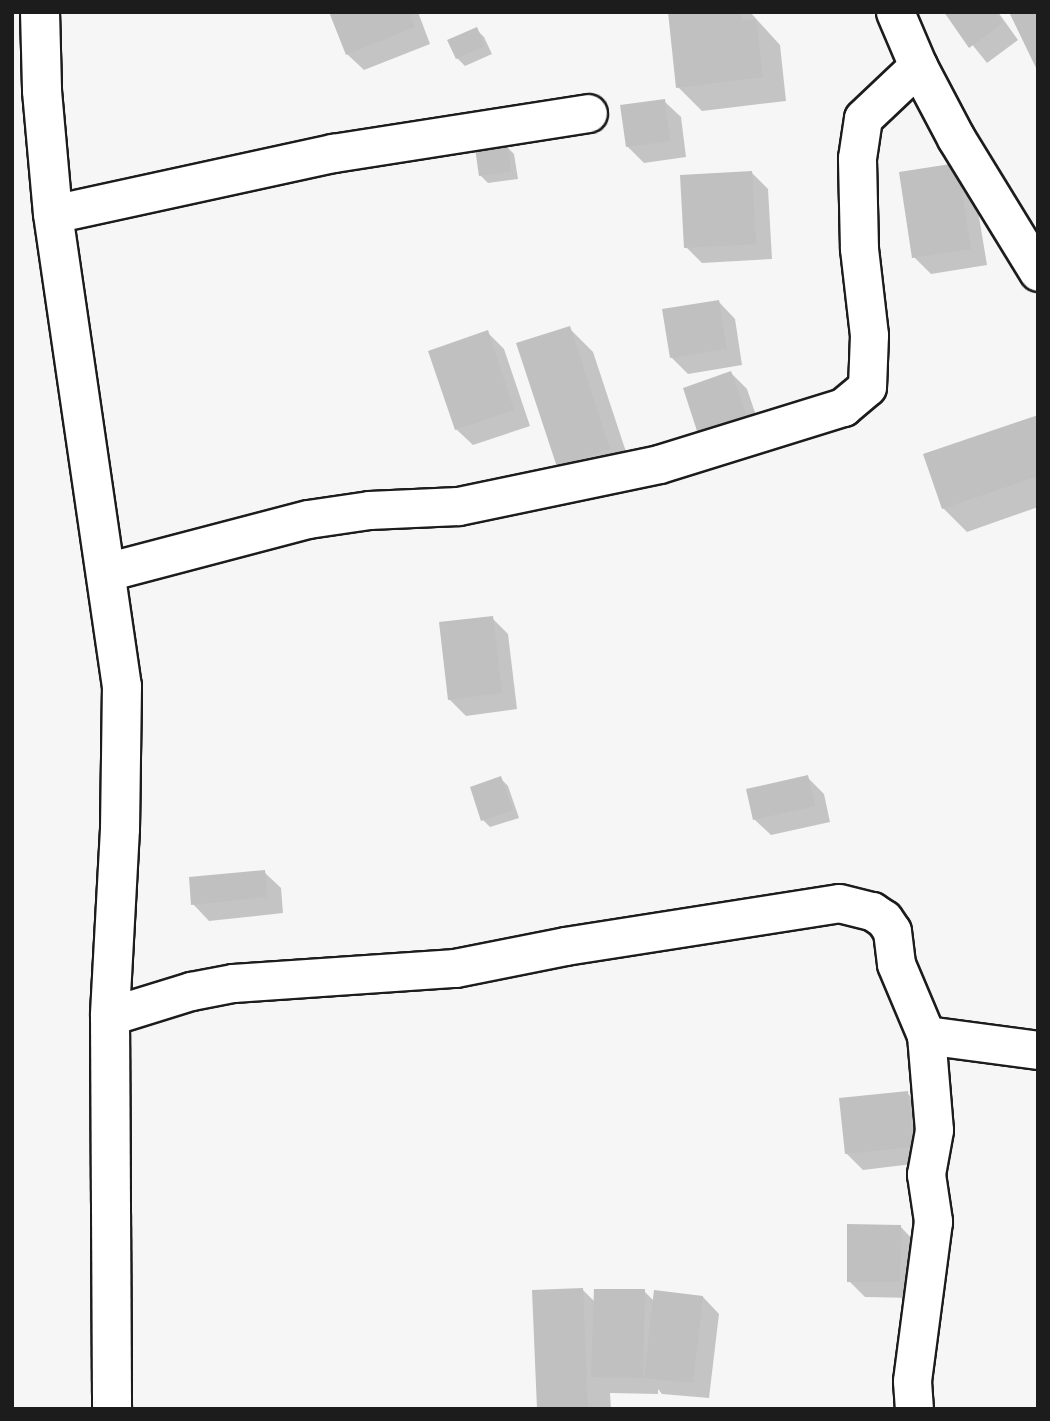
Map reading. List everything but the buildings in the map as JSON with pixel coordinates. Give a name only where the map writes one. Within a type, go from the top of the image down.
[{"type":"street","points":[[40,12],[42,91],[53,214],[122,686],[120,829],[110,1016],[112,1409]]},
{"type":"street","points":[[895,12],[918,66],[956,138],[1038,272]]},
{"type":"street","points":[[106,572],[308,519],[369,510],[458,506],[659,464],[843,407],[867,387],[869,335],[859,247],[857,158],[863,118],[918,66]]},
{"type":"street","points":[[53,214],[333,153],[588,113]]},
{"type":"street","points":[[110,1016],[191,991],[233,983],[455,968],[565,946],[839,902],[872,911],[884,919],[892,931],[896,964],[926,1035],[934,1129],[926,1174],[933,1221],[912,1381],[914,1409]]},
{"type":"street","points":[[926,1035],[1038,1050]]}]
